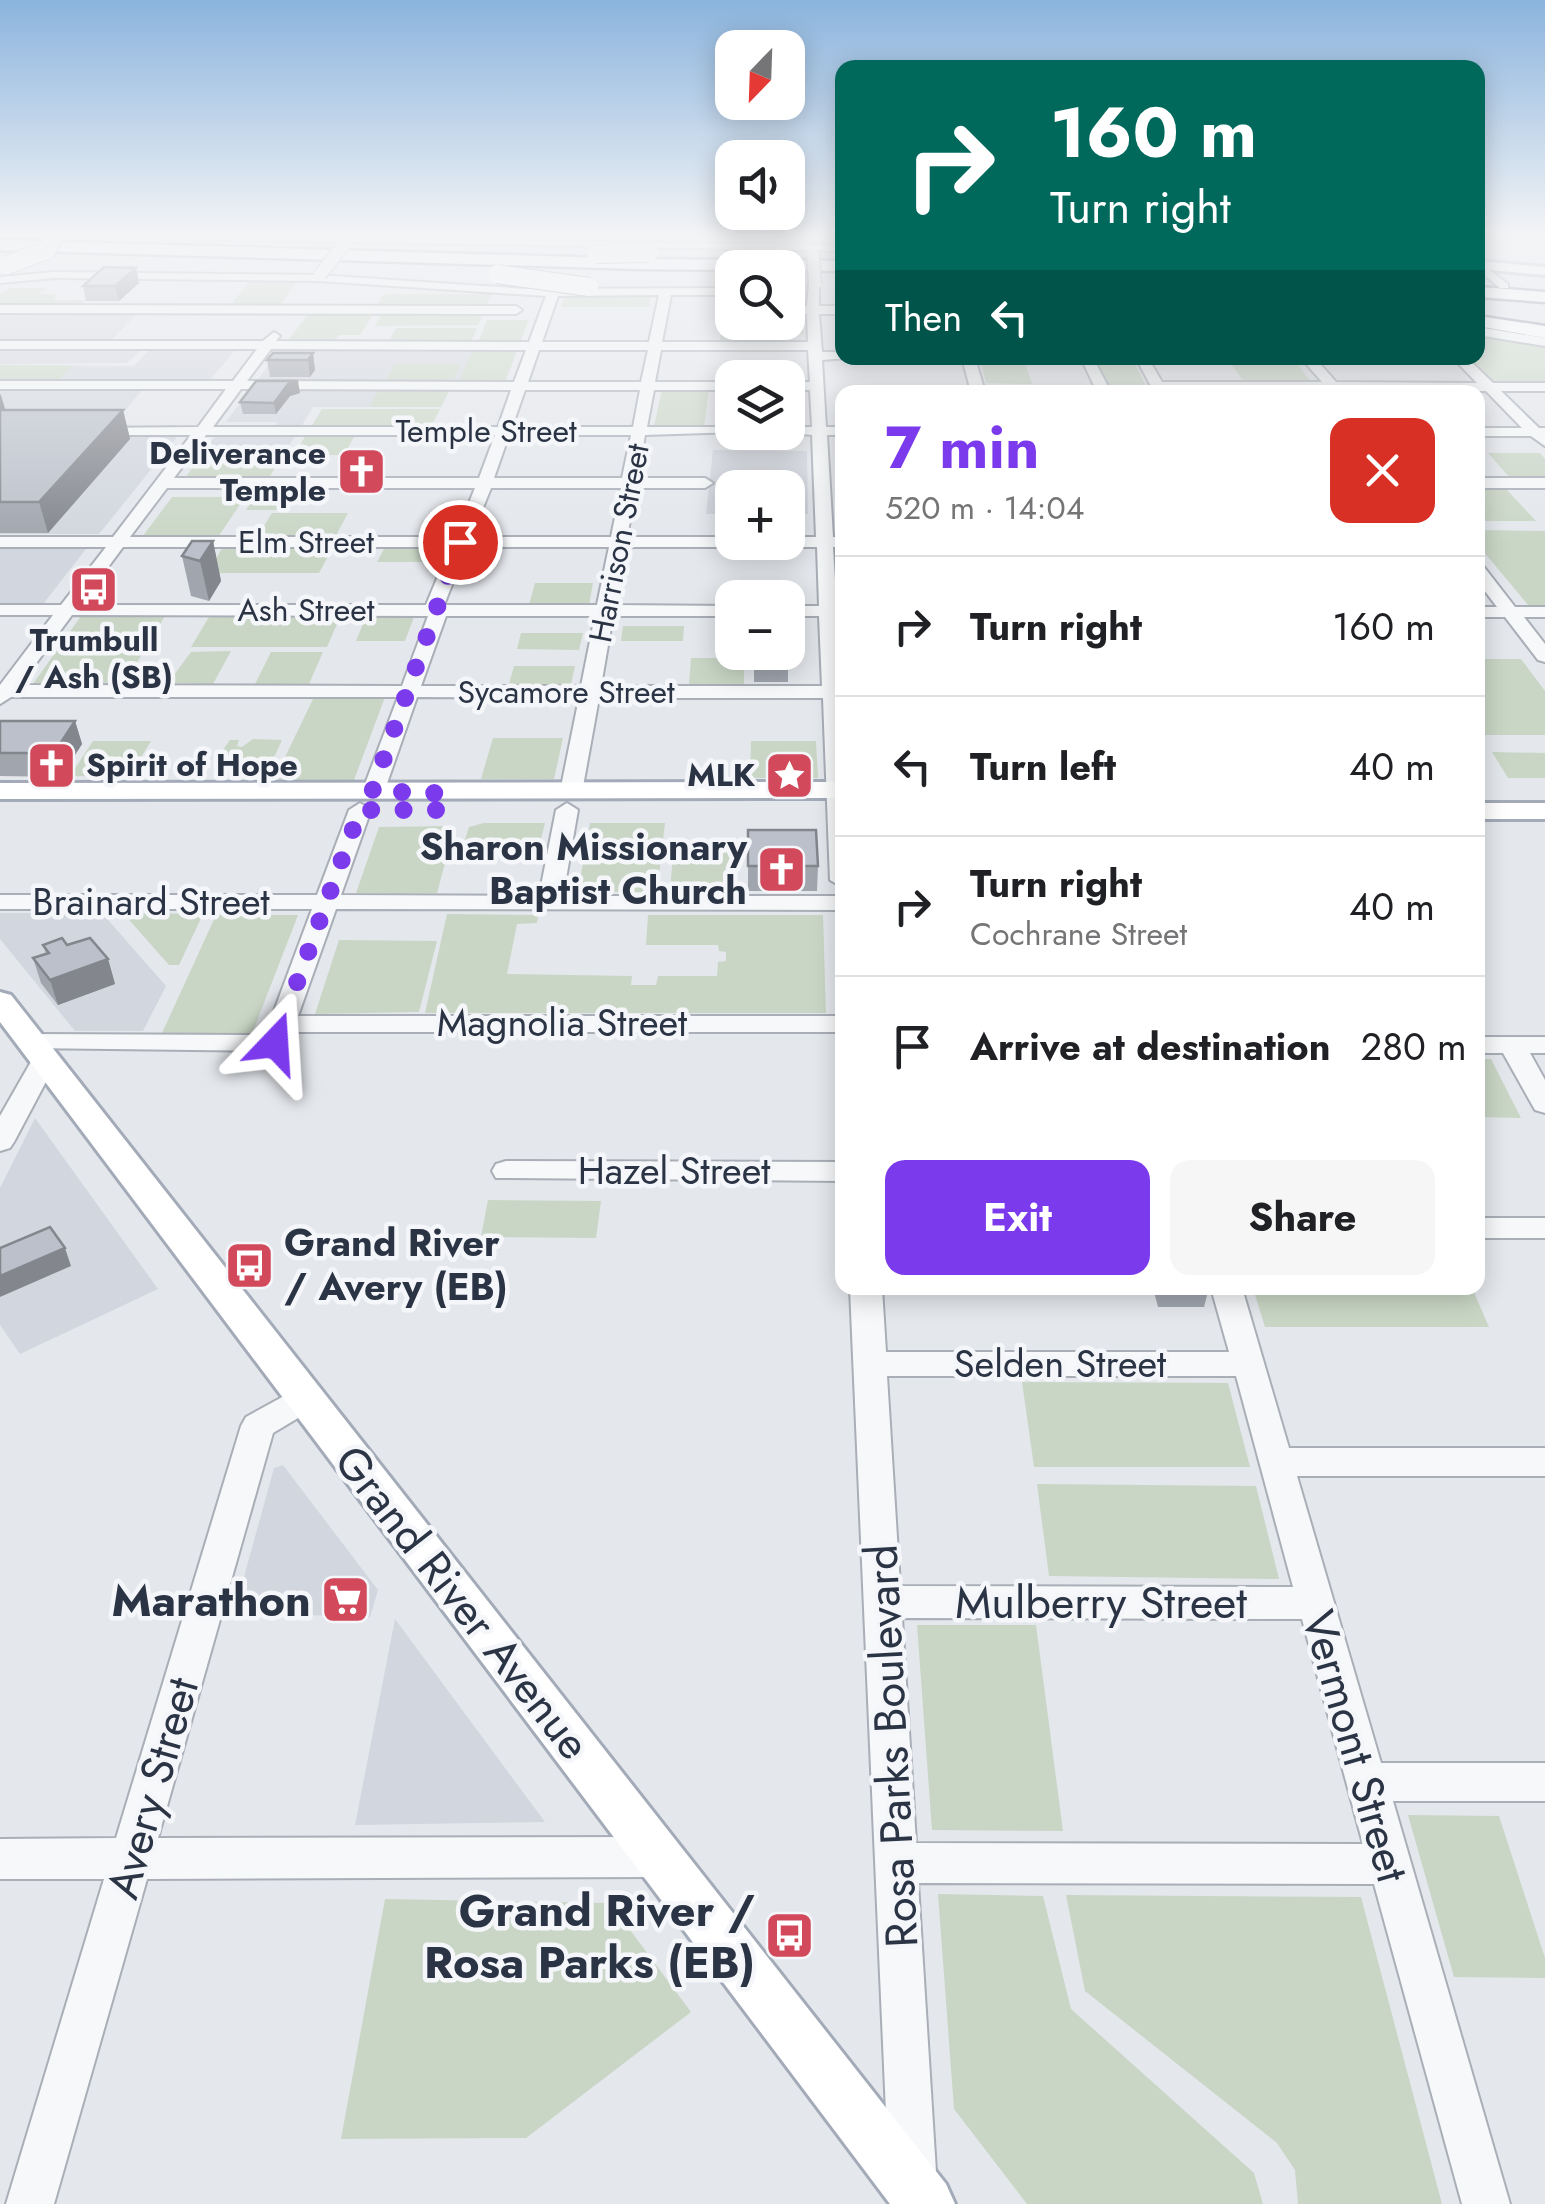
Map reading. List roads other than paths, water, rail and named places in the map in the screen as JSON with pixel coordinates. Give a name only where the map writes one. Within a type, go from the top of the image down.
[{"type":"main road","points":[[1485,790],[1545,790]]},
{"type":"main road","points":[[0,791],[116,801]]},
{"type":"main road","points":[[0,810],[190,800],[835,800]]},
{"type":"main road","points":[[1485,811],[1545,811]]},
{"type":"main road","name":"Grand River Avenue","points":[[0,1001],[918,2198]]},
{"type":"street","points":[[2,694],[272,339]]},
{"type":"street","points":[[278,1034],[410,692],[436,616],[433,610],[537,339]]},
{"type":"street","name":"Harrison Street","points":[[550,902],[657,339]]},
{"type":"street","points":[[814,339],[819,431],[834,542],[826,611],[835,740]]},
{"type":"street","points":[[0,345],[656,346],[835,355]]},
{"type":"street","points":[[1314,365],[1330,385]]},
{"type":"street","points":[[1468,365],[1542,435]]},
{"type":"street","points":[[0,386],[715,386]]},
{"type":"street","points":[[805,386],[817,386]]},
{"type":"street","points":[[1485,386],[1545,387]]},
{"type":"street","name":"Temple Street","points":[[73,431],[715,431]]},
{"type":"street","points":[[805,431],[835,431]]},
{"type":"street","points":[[1485,432],[1542,435]]},
{"type":"street","points":[[163,482],[704,483]]},
{"type":"street","points":[[1485,483],[1545,484]]},
{"type":"street","name":"Elm Street","points":[[0,542],[715,542]]},
{"type":"street","points":[[805,542],[834,542]]},
{"type":"street","points":[[1485,580],[1545,656]]},
{"type":"street","name":"Ash Street","points":[[0,610],[715,611]]},
{"type":"street","points":[[805,611],[826,611]]},
{"type":"street","points":[[1485,612],[1545,612]]},
{"type":"street","name":"Sycamore Street","points":[[2,694],[831,692]]},
{"type":"street","name":"Brainard Street","points":[[0,902],[835,903]]},
{"type":"street","name":"Magnolia Street","points":[[40,1050],[278,1034],[835,1024]]},
{"type":"street","points":[[1512,1044],[1545,1104]]},
{"type":"street","points":[[1485,1045],[1545,1045]]},
{"type":"street","points":[[0,1142],[40,1050]]},
{"type":"street","name":"Hazel Street","points":[[506,1171],[835,1172]]},
{"type":"street","points":[[1485,1228],[1545,1228]]},
{"type":"street","name":"Rosa Parks Boulevard","points":[[866,1295],[918,2198]]},
{"type":"street","name":"Vermont Street","points":[[1229,1295],[1486,2204]]},
{"type":"street","name":"Selden Street","points":[[871,1364],[1248,1364]]},
{"type":"street","name":"Avery Street","points":[[30,2204],[258,1426],[306,1397]]},
{"type":"street","points":[[1276,1462],[1545,1462]]},
{"type":"street","name":"Mulberry Street","points":[[885,1602],[1316,1602]]},
{"type":"street","points":[[1367,1782],[1545,1782]]},
{"type":"street","points":[[0,1859],[659,1857]]},
{"type":"street","points":[[897,1863],[1390,1864]]},
{"type":"place","name":"Deliverance Temple","points":[[361,471]]},
{"type":"place","name":"Trumbull / Ash (SB)","points":[[94,590]]},
{"type":"place","name":"Spirit of Hope","points":[[51,765]]},
{"type":"place","name":"MLK","points":[[790,775]]},
{"type":"place","name":"Sharon Missionary Baptist Church","points":[[782,869]]},
{"type":"place","name":"Grand River / Avery (EB)","points":[[249,1265]]},
{"type":"place","name":"Marathon","points":[[346,1600]]},
{"type":"place","name":"Grand River / Rosa Parks (EB)","points":[[790,1936]]}]
